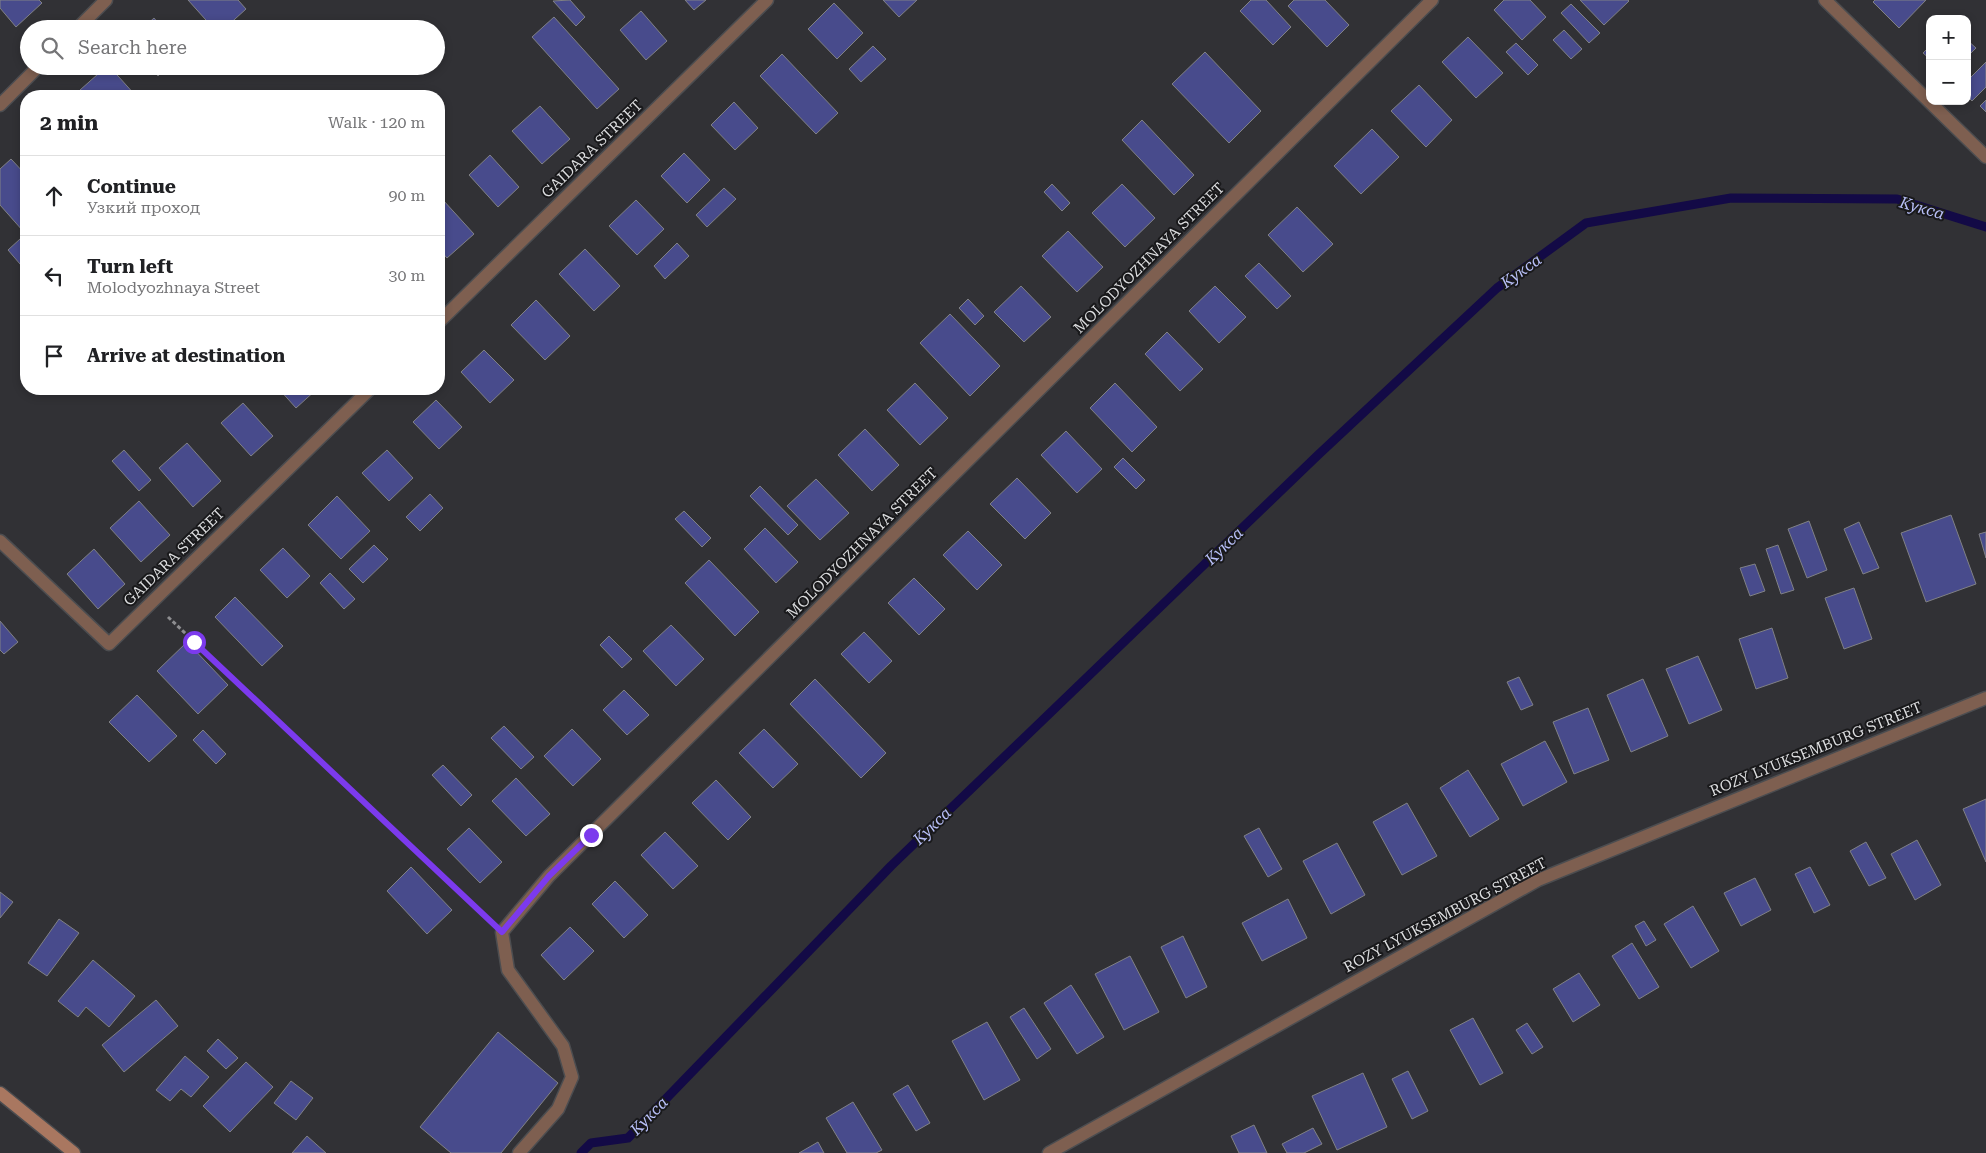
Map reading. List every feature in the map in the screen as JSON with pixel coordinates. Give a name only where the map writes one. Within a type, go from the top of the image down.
[{"type":"street","points":[[86,20],[106,0]]},
{"type":"street","name":"GAIDARA STREET","points":[[445,316],[767,0]]},
{"type":"street","name":"MOLODYOZHNAYA STREET","points":[[502,932],[549,876],[1432,0]]},
{"type":"street","points":[[1825,0],[1986,156]]},
{"type":"street","points":[[0,105],[30,75]]},
{"type":"street","name":"GAIDARA STREET","points":[[0,541],[109,644],[364,395]]},
{"type":"street","name":"ROZY LYUKSEMBURG STREET","points":[[1049,1153],[1538,880],[1986,698]]},
{"type":"street","points":[[502,932],[508,970],[563,1046],[572,1077],[558,1109],[520,1153]]},
{"type":"street","points":[[0,1093],[74,1153]]},
{"type":"path","points":[[152,602],[502,932]]},
{"type":"building","points":[[0,0],[39,0],[42,3],[24,20],[20,20],[20,23],[16,27],[0,8]]},
{"type":"building","points":[[188,0],[238,0],[246,9],[234,20],[206,20]]},
{"type":"building","points":[[570,0],[585,17],[576,26],[553,1]]},
{"type":"building","points":[[685,0],[706,0],[694,10]]},
{"type":"building","points":[[883,0],[917,0],[899,17]]},
{"type":"building","points":[[1251,0],[1266,0],[1291,27],[1273,45],[1240,11]]},
{"type":"building","points":[[1294,0],[1325,0],[1349,25],[1327,47],[1288,6]]},
{"type":"building","points":[[1504,0],[1530,0],[1546,17],[1522,40],[1494,10]]},
{"type":"building","points":[[1580,0],[1628,0],[1629,1],[1604,25]]},
{"type":"building","points":[[1875,0],[1926,0],[1899,28],[1873,2]]},
{"type":"building","points":[[834,3],[863,33],[837,59],[808,29]]},
{"type":"building","points":[[1571,4],[1600,33],[1589,43],[1561,13]]},
{"type":"building","points":[[641,11],[667,41],[646,60],[620,30]]},
{"type":"building","points":[[554,17],[619,89],[597,109],[532,37]]},
{"type":"building","points":[[1564,30],[1582,49],[1571,59],[1553,40]]},
{"type":"building","points":[[1468,37],[1503,73],[1476,98],[1442,62]]},
{"type":"building","points":[[1516,43],[1538,65],[1528,75],[1506,52]]},
{"type":"building","points":[[1971,44],[1976,48],[1971,53]]},
{"type":"building","points":[[873,46],[886,59],[861,82],[849,69]]},
{"type":"building","points":[[1205,52],[1261,111],[1229,143],[1172,84]]},
{"type":"building","points":[[782,54],[838,113],[816,134],[760,76]]},
{"type":"building","points":[[1986,62],[1986,87],[1972,101],[1971,100],[1971,77]]},
{"type":"building","points":[[97,75],[117,75],[131,90],[80,90]]},
{"type":"building","points":[[1419,85],[1452,120],[1426,147],[1391,111]]},
{"type":"building","points":[[1986,100],[1986,112],[1980,106]]},
{"type":"building","points":[[734,102],[758,128],[735,150],[711,125]]},
{"type":"building","points":[[540,106],[570,139],[542,164],[512,131]]},
{"type":"building","points":[[1142,120],[1194,175],[1174,195],[1122,140]]},
{"type":"building","points":[[1372,129],[1399,157],[1361,194],[1334,166]]},
{"type":"building","points":[[684,153],[710,180],[687,203],[661,176]]},
{"type":"building","points":[[490,155],[519,187],[498,207],[469,175]]},
{"type":"building","points":[[11,159],[20,169],[20,228],[0,205],[0,169]]},
{"type":"building","points":[[1052,184],[1070,203],[1062,211],[1044,192]]},
{"type":"building","points":[[1122,184],[1155,218],[1125,247],[1092,213]]},
{"type":"building","points":[[724,188],[736,199],[707,227],[696,215]]},
{"type":"building","points":[[636,200],[664,229],[637,255],[609,226]]},
{"type":"building","points":[[445,202],[474,234],[447,258],[445,256]]},
{"type":"building","points":[[1297,207],[1333,244],[1303,272],[1268,235]]},
{"type":"building","points":[[1068,231],[1103,267],[1077,292],[1042,256]]},
{"type":"building","points":[[20,239],[20,264],[8,250]]},
{"type":"building","points":[[677,243],[689,256],[665,279],[654,266]]},
{"type":"building","points":[[585,249],[620,286],[594,311],[559,274]]},
{"type":"building","points":[[1259,263],[1291,296],[1277,309],[1245,276]]},
{"type":"building","points":[[1021,286],[1051,317],[1024,342],[994,312]]},
{"type":"building","points":[[1215,286],[1246,317],[1219,343],[1189,311]]},
{"type":"building","points":[[968,299],[984,316],[975,325],[959,308]]},
{"type":"building","points":[[536,300],[570,336],[545,360],[511,325]]},
{"type":"building","points":[[950,314],[1000,366],[970,396],[920,343]]},
{"type":"building","points":[[1167,332],[1203,369],[1180,391],[1145,354]]},
{"type":"building","points":[[484,350],[514,380],[490,403],[461,372]]},
{"type":"building","points":[[915,383],[948,418],[920,445],[887,410]]},
{"type":"building","points":[[1115,383],[1157,427],[1132,452],[1090,408]]},
{"type":"building","points":[[284,395],[310,395],[296,408]]},
{"type":"building","points":[[436,400],[462,427],[439,449],[413,422]]},
{"type":"building","points":[[243,403],[273,436],[251,456],[221,423]]},
{"type":"building","points":[[865,429],[899,465],[872,491],[838,455]]},
{"type":"building","points":[[1066,431],[1102,469],[1077,493],[1041,455]]},
{"type":"building","points":[[187,443],[221,481],[193,507],[159,468]]},
{"type":"building","points":[[124,450],[151,480],[139,491],[112,461]]},
{"type":"building","points":[[387,450],[413,478],[389,501],[362,473]]},
{"type":"building","points":[[1123,458],[1145,480],[1136,489],[1114,467]]},
{"type":"building","points":[[1017,478],[1051,513],[1025,539],[990,504]]},
{"type":"building","points":[[816,479],[849,513],[820,540],[787,506]]},
{"type":"building","points":[[760,486],[798,525],[788,535],[750,496]]},
{"type":"building","points":[[430,494],[443,508],[420,531],[406,517]]},
{"type":"building","points":[[337,496],[370,531],[341,559],[308,525]]},
{"type":"building","points":[[139,501],[170,535],[141,562],[110,528]]},
{"type":"building","points":[[684,511],[711,538],[702,547],[675,519]]},
{"type":"building","points":[[1951,515],[1976,584],[1926,602],[1901,533]]},
{"type":"building","points":[[1809,521],[1827,570],[1807,578],[1788,529]]},
{"type":"building","points":[[1859,522],[1879,568],[1863,574],[1844,529]]},
{"type":"building","points":[[765,528],[798,562],[776,583],[744,549]]},
{"type":"building","points":[[968,531],[1002,565],[977,590],[943,555]]},
{"type":"building","points":[[1986,532],[1986,558],[1979,534]]},
{"type":"building","points":[[374,545],[388,559],[363,583],[349,569]]},
{"type":"building","points":[[1778,545],[1794,590],[1781,594],[1766,549]]},
{"type":"building","points":[[283,548],[310,576],[287,598],[260,570]]},
{"type":"building","points":[[94,549],[125,584],[98,609],[67,574]]},
{"type":"building","points":[[709,560],[759,612],[735,636],[685,583]]},
{"type":"building","points":[[1755,564],[1765,591],[1750,596],[1740,568]]},
{"type":"building","points":[[330,573],[355,599],[344,609],[320,583]]},
{"type":"building","points":[[914,578],[945,609],[919,635],[888,603]]},
{"type":"building","points":[[1854,588],[1872,639],[1844,649],[1825,598]]},
{"type":"building","points":[[235,597],[283,646],[262,666],[215,617]]},
{"type":"building","points":[[0,621],[18,642],[4,654],[0,650]]},
{"type":"building","points":[[671,625],[704,659],[676,686],[643,651]]},
{"type":"building","points":[[1772,628],[1788,678],[1756,689],[1739,639]]},
{"type":"building","points":[[864,632],[892,661],[869,683],[841,654]]},
{"type":"building","points":[[609,636],[632,659],[622,668],[600,645]]},
{"type":"building","points":[[187,642],[228,685],[198,714],[157,671]]},
{"type":"building","points":[[1698,656],[1722,710],[1689,724],[1666,669]]},
{"type":"building","points":[[1519,677],[1533,705],[1521,710],[1507,682]]},
{"type":"building","points":[[815,679],[886,753],[861,778],[790,704]]},
{"type":"building","points":[[1643,679],[1668,736],[1631,752],[1607,695]]},
{"type":"building","points":[[624,690],[649,715],[627,735],[603,710]]},
{"type":"building","points":[[137,695],[177,736],[149,762],[109,722]]},
{"type":"building","points":[[1588,708],[1609,760],[1574,774],[1553,722]]},
{"type":"building","points":[[504,726],[534,757],[521,769],[491,738]]},
{"type":"building","points":[[572,729],[601,759],[573,786],[544,756]]},
{"type":"building","points":[[764,729],[798,764],[773,788],[739,753]]},
{"type":"building","points":[[203,730],[226,754],[216,764],[193,740]]},
{"type":"building","points":[[1545,741],[1567,782],[1523,806],[1501,764]]},
{"type":"building","points":[[443,765],[472,795],[461,806],[432,775]]},
{"type":"building","points":[[1468,770],[1499,819],[1470,837],[1440,788]]},
{"type":"building","points":[[516,778],[550,814],[526,836],[492,801]]},
{"type":"building","points":[[716,780],[751,817],[728,840],[692,803]]},
{"type":"building","points":[[1986,799],[1986,862],[1963,809]]},
{"type":"building","points":[[1407,803],[1437,856],[1402,875],[1373,822]]},
{"type":"building","points":[[469,828],[502,862],[480,883],[447,849]]},
{"type":"building","points":[[1259,828],[1282,869],[1268,877],[1244,836]]},
{"type":"building","points":[[665,832],[698,866],[673,889],[641,855]]},
{"type":"building","points":[[1917,840],[1941,885],[1915,900],[1891,854]]},
{"type":"building","points":[[1866,842],[1886,878],[1869,886],[1850,851]]},
{"type":"building","points":[[1337,843],[1365,895],[1331,914],[1303,861]]},
{"type":"building","points":[[411,867],[452,910],[427,934],[387,891]]},
{"type":"building","points":[[1810,867],[1830,905],[1814,913],[1795,874]]},
{"type":"building","points":[[1755,878],[1771,910],[1741,926],[1724,893]]},
{"type":"building","points":[[615,881],[648,915],[624,938],[592,904]]},
{"type":"building","points":[[0,892],[13,902],[0,918]]},
{"type":"building","points":[[1288,899],[1307,938],[1262,961],[1242,923]]},
{"type":"building","points":[[1693,906],[1719,951],[1691,968],[1664,924]]},
{"type":"building","points":[[59,919],[79,933],[47,976],[28,963]]},
{"type":"building","points":[[1644,921],[1656,940],[1646,946],[1635,926]]},
{"type":"building","points":[[570,927],[594,951],[564,980],[541,955]]},
{"type":"building","points":[[1183,936],[1207,987],[1186,998],[1161,947]]},
{"type":"building","points":[[1632,943],[1659,987],[1639,999],[1612,956]]},
{"type":"building","points":[[1130,956],[1159,1012],[1124,1030],[1095,974]]},
{"type":"building","points":[[93,960],[135,996],[109,1027],[86,1007],[78,1017],[58,1001]]},
{"type":"building","points":[[1579,973],[1600,1005],[1573,1022],[1553,989]]},
{"type":"building","points":[[1071,985],[1104,1037],[1077,1054],[1044,1003]]},
{"type":"building","points":[[156,1000],[178,1026],[124,1072],[102,1045]]},
{"type":"building","points":[[1024,1008],[1051,1049],[1037,1059],[1010,1017]]},
{"type":"building","points":[[1473,1018],[1503,1073],[1480,1085],[1450,1030]]},
{"type":"building","points":[[987,1022],[1020,1080],[984,1100],[952,1041]]},
{"type":"building","points":[[1527,1023],[1543,1047],[1532,1054],[1516,1030]]},
{"type":"building","points":[[498,1032],[558,1083],[501,1153],[451,1153],[420,1127]]},
{"type":"building","points":[[218,1039],[238,1058],[226,1069],[207,1051]]},
{"type":"building","points":[[185,1056],[209,1077],[191,1097],[181,1089],[170,1101],[156,1090]]},
{"type":"building","points":[[246,1062],[273,1087],[230,1132],[203,1106]]},
{"type":"building","points":[[1408,1071],[1428,1111],[1412,1119],[1392,1079]]},
{"type":"building","points":[[1363,1073],[1387,1127],[1337,1150],[1312,1096]]},
{"type":"building","points":[[291,1081],[313,1098],[296,1120],[274,1103]]},
{"type":"building","points":[[908,1085],[930,1123],[916,1131],[893,1094]]},
{"type":"building","points":[[853,1102],[882,1150],[876,1153],[847,1153],[826,1118]]},
{"type":"building","points":[[1254,1125],[1267,1153],[1239,1153],[1231,1136]]},
{"type":"building","points":[[1313,1128],[1322,1144],[1304,1153],[1287,1153],[1282,1144]]},
{"type":"building","points":[[307,1136],[326,1153],[292,1153]]},
{"type":"building","points":[[818,1142],[824,1153],[799,1153]]},
{"type":"waterway","name":"Кукса","points":[[581,1153],[591,1143],[628,1138],[891,866],[1318,455],[1497,288],[1586,223],[1731,198],[1897,199],[1986,227]]},
{"type":"route","points":[[194,642],[502,932],[549,876],[591,835]]}]
